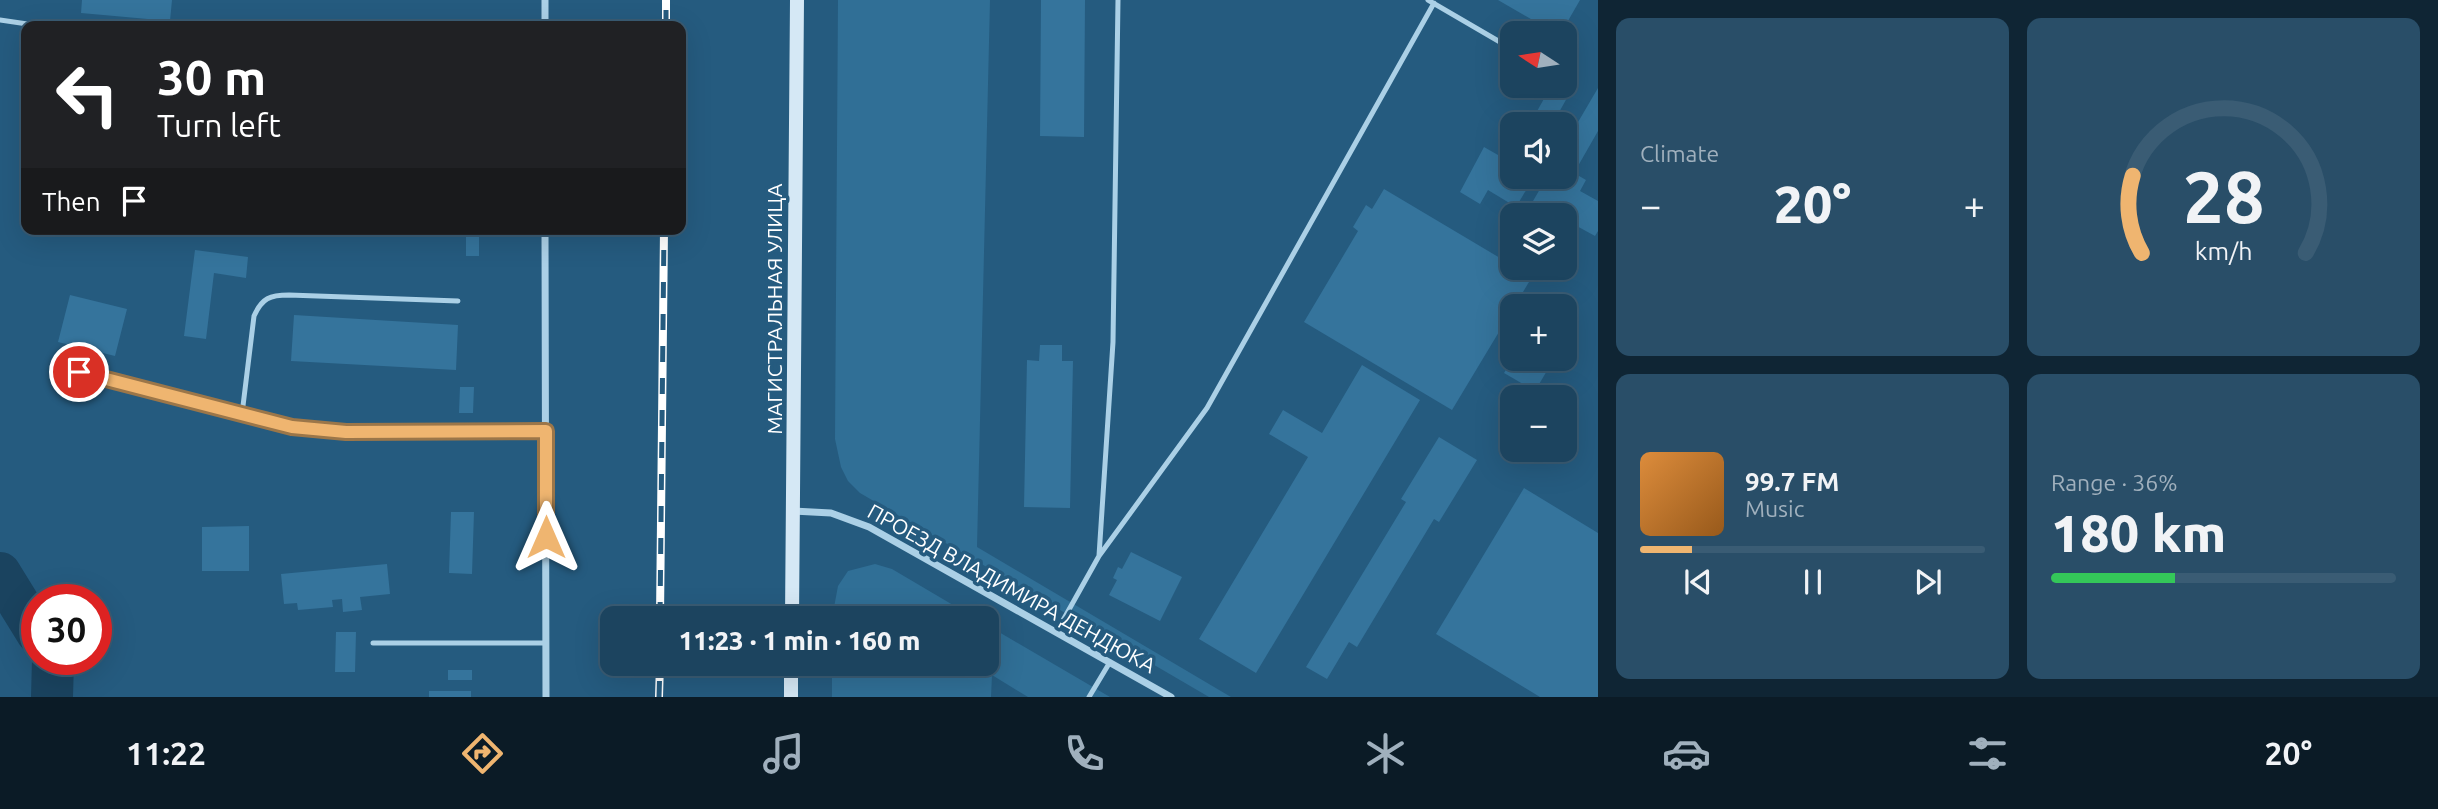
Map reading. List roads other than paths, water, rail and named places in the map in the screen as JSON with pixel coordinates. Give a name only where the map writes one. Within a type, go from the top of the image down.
[{"type":"main road","name":"МАГИСТРАЛЬНАЯ УЛИЦА","points":[[792,606],[797,0]]},
{"type":"main road","points":[[791,676],[791,697]]},
{"type":"street","points":[[545,0],[545,21]]},
{"type":"street","points":[[545,235],[546,697]]},
{"type":"street","name":"ПРОЕЗД ВЛАДИМИРА ДЕНДЮКА","points":[[793,511],[831,513],[869,527],[1171,697]]},
{"type":"lane","points":[[1099,556],[1113,342],[1118,0]]},
{"type":"lane","points":[[1057,631],[1099,556],[1207,408],[1431,2],[1500,42]]},
{"type":"lane","points":[[0,20],[21,23]]},
{"type":"lane","points":[[242,414],[254,316],[261,301],[273,295],[458,301]]},
{"type":"lane","points":[[79,372],[292,427],[346,432],[546,431]]},
{"type":"lane","points":[[373,643],[546,643]]},
{"type":"lane","points":[[1089,697],[1110,662]]},
{"type":"waterway","points":[[0,573],[21,607]]},
{"type":"waterway","points":[[52,697],[53,675]]},
{"type":"railway","points":[[666,0],[666,21]]},
{"type":"railway","points":[[660,606],[664,235]]},
{"type":"railway","points":[[659,697],[660,676]]}]
